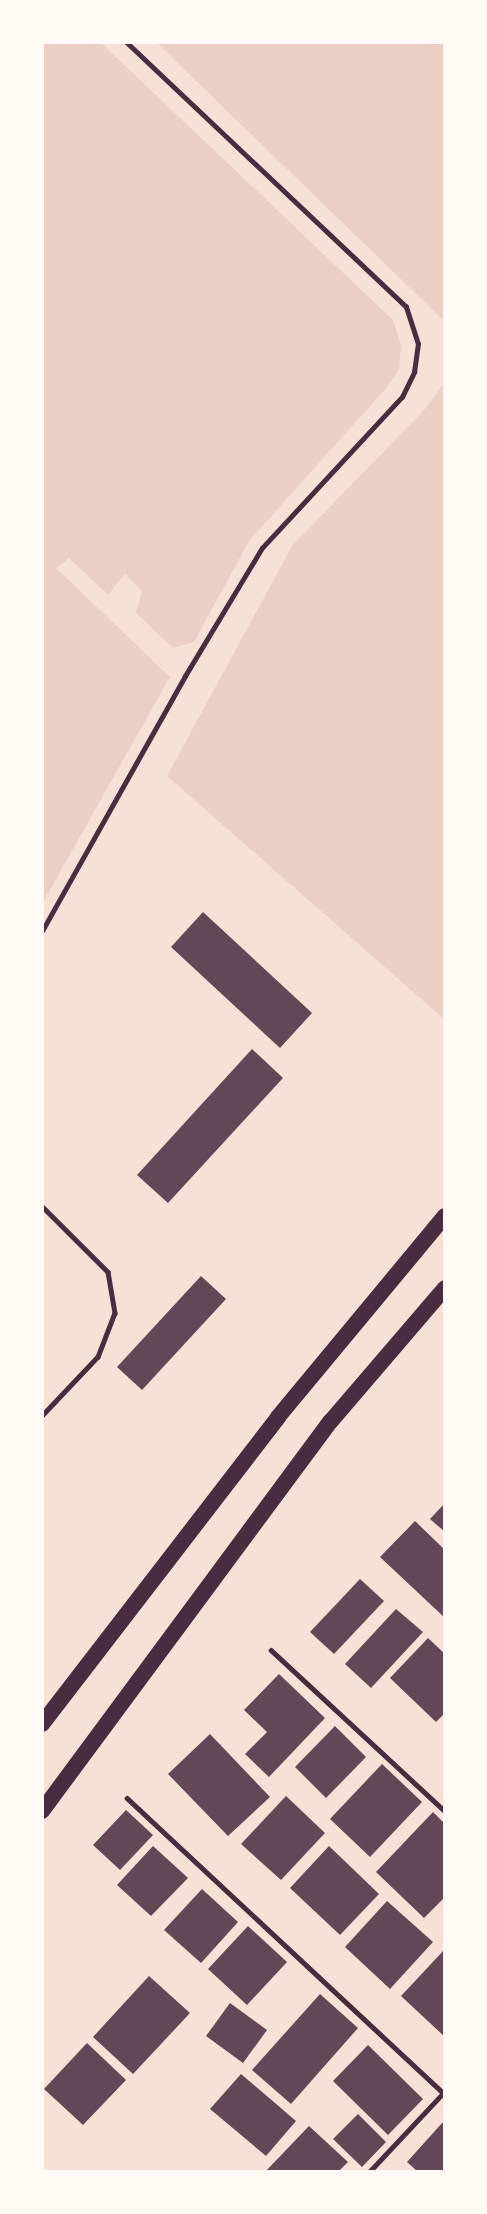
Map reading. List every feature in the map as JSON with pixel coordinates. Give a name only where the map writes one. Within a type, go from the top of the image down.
[{"type":"highway","points":[[42,1724],[278,1417],[445,1216]]},
{"type":"highway","points":[[42,1811],[332,1421],[445,1288]]},
{"type":"lane","points":[[42,931],[185,676],[262,548],[402,397],[414,372],[418,345],[406,307],[126,42]]},
{"type":"lane","points":[[42,1206],[108,1272],[115,1313],[98,1357],[42,1416]]},
{"type":"lane","points":[[271,1650],[445,1811]]},
{"type":"lane","points":[[127,1798],[444,2092],[369,2172]]},
{"type":"shaded area","points":[[42,42],[100,42],[393,320],[401,345],[399,369],[388,386],[249,541],[194,642],[173,648],[136,613],[142,591],[125,574],[108,595],[69,558],[56,568],[170,677],[42,904]]},
{"type":"shaded area","points":[[156,42],[445,42],[445,322]]},
{"type":"shaded area","points":[[445,382],[445,1020],[167,776],[292,546],[424,410]]},
{"type":"building","points":[[203,912],[312,1013],[280,1048],[171,947]]},
{"type":"building","points":[[252,1049],[283,1078],[168,1203],[137,1175]]},
{"type":"building","points":[[201,1276],[226,1299],[142,1390],[117,1367]]},
{"type":"building","points":[[445,1503],[445,1532],[430,1519]]},
{"type":"building","points":[[415,1521],[445,1550],[445,1618],[380,1557]]},
{"type":"building","points":[[360,1579],[384,1601],[334,1654],[310,1632]]},
{"type":"building","points":[[396,1609],[423,1632],[371,1688],[345,1664]]},
{"type":"building","points":[[428,1638],[445,1654],[445,1713],[436,1722],[390,1678]]},
{"type":"building","points":[[279,1674],[325,1718],[269,1777],[245,1754],[267,1732],[244,1710]]},
{"type":"building","points":[[335,1726],[366,1757],[326,1798],[295,1767]]},
{"type":"building","points":[[210,1734],[270,1797],[228,1836],[168,1774]]},
{"type":"building","points":[[382,1764],[422,1802],[370,1857],[330,1819]]},
{"type":"building","points":[[286,1796],[325,1833],[281,1880],[241,1844]]},
{"type":"building","points":[[126,1810],[153,1835],[120,1870],[93,1845]]},
{"type":"building","points":[[433,1812],[445,1824],[445,1897],[424,1918],[376,1872]]},
{"type":"building","points":[[153,1846],[188,1878],[151,1916],[117,1885]]},
{"type":"building","points":[[329,1846],[379,1894],[340,1935],[290,1888]]},
{"type":"building","points":[[202,1889],[238,1922],[201,1963],[164,1930]]},
{"type":"building","points":[[387,1901],[433,1942],[390,1989],[345,1947]]},
{"type":"building","points":[[248,1926],[287,1962],[247,2005],[208,1969]]},
{"type":"building","points":[[445,1949],[445,2037],[401,1996]]},
{"type":"building","points":[[149,1976],[190,2013],[133,2074],[93,2037]]},
{"type":"building","points":[[320,1994],[358,2028],[291,2104],[252,2070]]},
{"type":"building","points":[[230,2003],[267,2030],[243,2063],[206,2036]]},
{"type":"building","points":[[87,2043],[126,2080],[83,2125],[44,2089]]},
{"type":"building","points":[[368,2045],[423,2099],[388,2135],[333,2081]]},
{"type":"building","points":[[241,2074],[296,2121],[266,2156],[210,2109]]},
{"type":"building","points":[[358,2114],[386,2142],[362,2167],[333,2139]]},
{"type":"building","points":[[443,2122],[445,2172],[418,2172],[407,2162]]},
{"type":"building","points":[[309,2126],[348,2162],[338,2172],[265,2172]]}]
